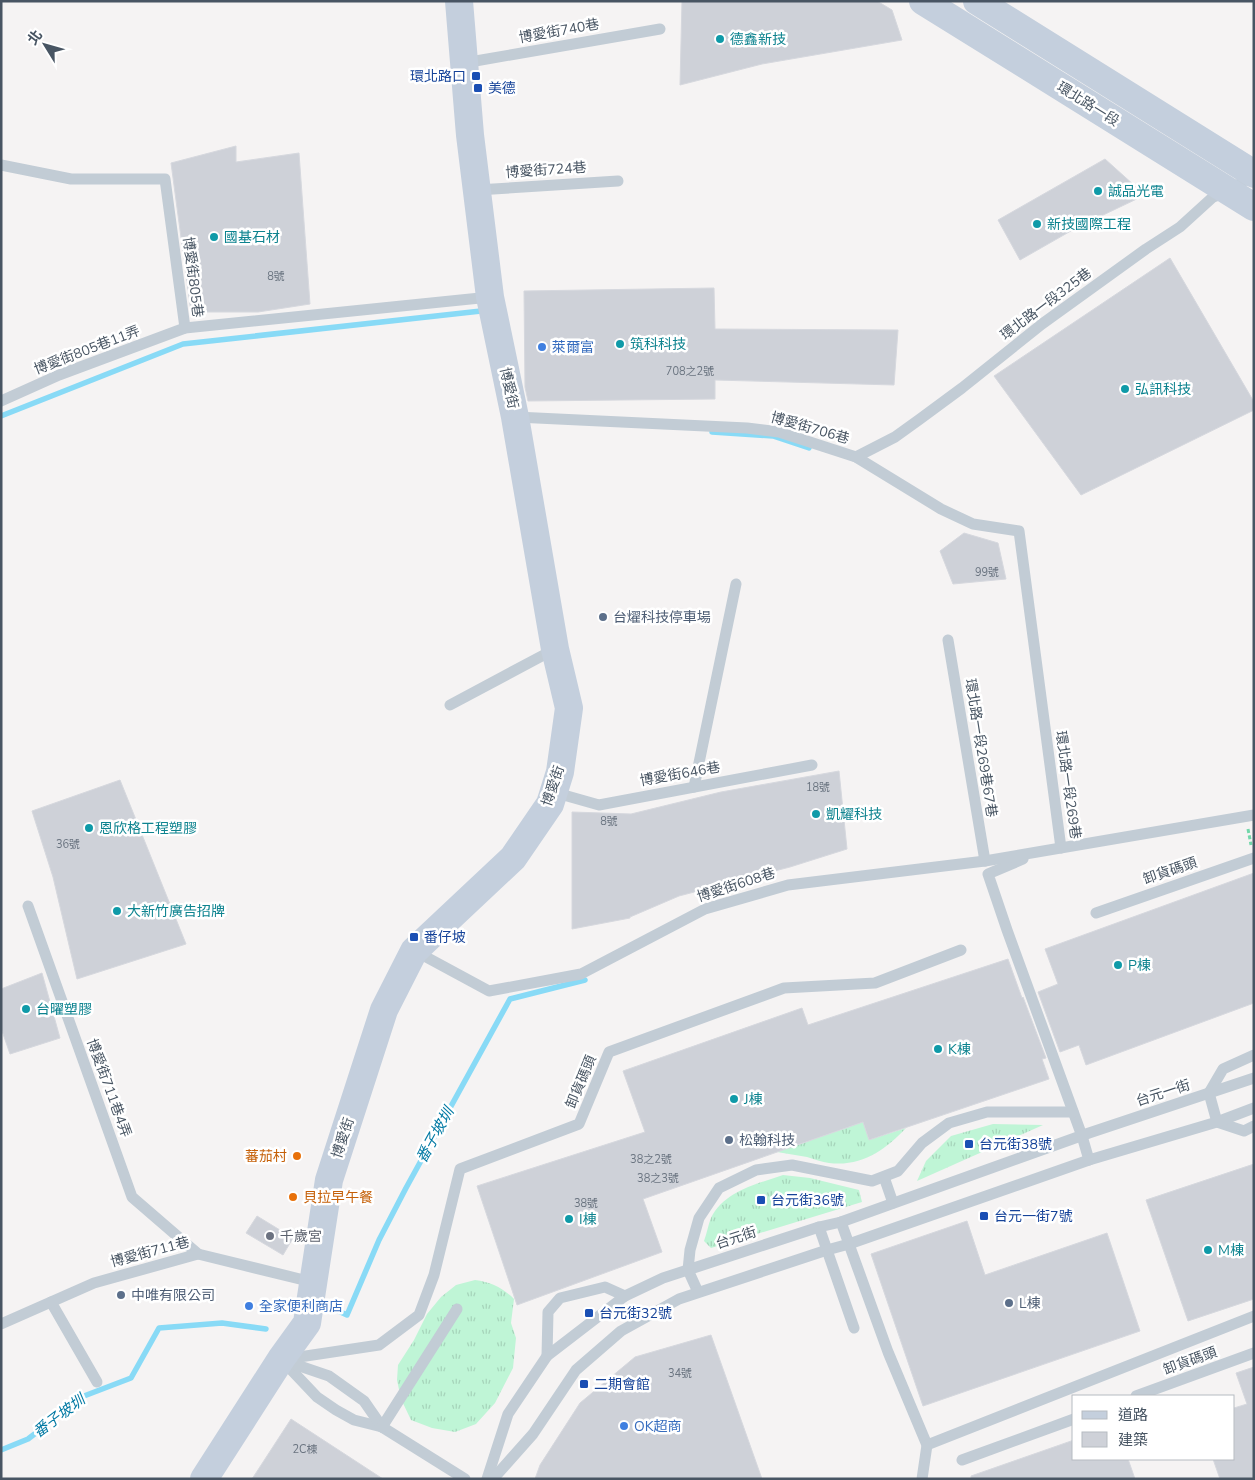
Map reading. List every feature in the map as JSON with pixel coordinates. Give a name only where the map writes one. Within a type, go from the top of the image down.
[{"type":"street","name":"博愛街","points":[[204,1479],[281,1359],[307,1323],[329,1180],[384,1010],[414,950],[513,858],[550,804],[560,772],[569,708],[555,649],[515,417],[490,297],[470,135],[459,1]]},
{"type":"street","name":"環北路一段","points":[[923,1],[1254,207]]},
{"type":"street","name":"環北路一段","points":[[977,1],[1254,174]]},
{"type":"lane","name":"博愛街740巷","points":[[464,63],[660,29]]},
{"type":"lane","name":"博愛街805巷","points":[[1,165],[71,179],[165,179],[185,328],[490,297]]},
{"type":"lane","name":"環北路一段325巷","points":[[856,457],[895,437],[962,388],[1042,324],[1146,249],[1180,227],[1213,197],[1229,191],[1254,174]]},
{"type":"lane","name":"博愛街724巷","points":[[477,190],[618,180]]},
{"type":"lane","name":"博愛街805巷11弄","points":[[1,401],[59,375],[185,328]]},
{"type":"lane","name":"博愛街706巷","points":[[515,417],[747,428],[779,432],[856,457],[941,509],[973,524],[1019,532]]},
{"type":"lane","name":"環北路一段269巷","points":[[1019,532],[1061,848],[1250,815]]},
{"type":"lane","points":[[694,787],[736,584]]},
{"type":"lane","name":"環北路一段269巷67巷","points":[[948,640],[985,861]]},
{"type":"lane","points":[[450,705],[555,649]]},
{"type":"lane","name":"博愛街646巷","points":[[553,792],[599,804],[812,765]]},
{"type":"lane","name":"博愛街608巷","points":[[414,950],[489,991],[581,974],[705,909],[788,884],[985,861],[1061,848]]},
{"type":"lane","points":[[1038,852],[988,874],[1089,1160]]},
{"type":"lane","name":"卸貨碼頭","points":[[1096,913],[1254,858]]},
{"type":"lane","name":"博愛街711巷4弄","points":[[28,906],[132,1197],[198,1254]]},
{"type":"lane","name":"卸貨碼頭","points":[[281,1359],[379,1345],[419,1315],[434,1275],[460,1169],[579,1124],[609,1052],[784,988],[875,983],[962,950]]},
{"type":"lane","points":[[1217,1122],[1209,1093],[1222,1069],[1254,1055]]},
{"type":"lane","name":"台元一街","points":[[1082,1136],[1254,1078]]},
{"type":"lane","points":[[493,1479],[533,1434],[576,1370],[621,1331],[679,1298],[849,1244],[1089,1160],[1217,1122],[1254,1108]]},
{"type":"lane","points":[[698,1292],[688,1270],[690,1250],[699,1218],[719,1188],[756,1170],[792,1165],[872,1181],[898,1171],[922,1143],[949,1123],[987,1112],[1073,1112]]},
{"type":"lane","points":[[1217,1122],[1244,1131],[1254,1126]]},
{"type":"lane","name":"台元街","points":[[487,1479],[508,1414],[547,1356],[625,1296],[663,1278],[819,1227],[841,1222],[1082,1136]]},
{"type":"lane","points":[[884,1177],[893,1203]]},
{"type":"lane","points":[[841,1222],[888,1352],[927,1445],[922,1479]]},
{"type":"lane","points":[[819,1227],[854,1328]]},
{"type":"lane","name":"博愛街711巷","points":[[1,1324],[94,1283],[198,1254],[312,1282]]},
{"type":"lane","points":[[547,1356],[548,1312],[560,1298],[605,1287],[625,1296]]},
{"type":"lane","points":[[51,1302],[98,1382]]},
{"type":"lane","points":[[382,1427],[457,1309]]},
{"type":"lane","points":[[927,1445],[1254,1316]]},
{"type":"lane","name":"卸貨碼頭","points":[[1139,1395],[1254,1353]]},
{"type":"lane","points":[[281,1359],[329,1376],[364,1401],[382,1427]]},
{"type":"lane","points":[[281,1359],[317,1397],[336,1410],[354,1420],[382,1427],[465,1479]]},
{"type":"lane","points":[[962,1460],[1072,1420]]},
{"type":"path","points":[[1250,815],[1254,858]]},
{"type":"green space","points":[[863,1122],[869,1140],[906,1128],[881,1150],[852,1162],[841,1164],[829,1163],[777,1152]]},
{"type":"green space","points":[[993,1124],[1043,1125],[917,1181],[926,1161],[951,1136]]},
{"type":"green space","points":[[783,1175],[810,1178],[859,1190],[862,1202],[711,1248],[704,1241],[711,1218],[724,1201],[752,1185]]},
{"type":"green space","points":[[475,1280],[496,1286],[514,1299],[511,1323],[516,1338],[513,1368],[495,1403],[476,1424],[455,1432],[432,1428],[411,1420],[401,1399],[397,1380],[398,1365],[414,1340],[427,1314],[441,1297],[456,1285]]},
{"type":"building","points":[[682,1],[877,1],[892,10],[902,40],[762,64],[680,85]]},
{"type":"building","points":[[236,146],[236,162],[299,153],[310,304],[258,312],[191,312],[171,163]]},
{"type":"building","points":[[1105,159],[1145,195],[1076,228],[1020,260],[998,220]]},
{"type":"building","name":"弘訊科技","points":[[1170,258],[1254,402],[1254,410],[1081,495],[994,376]]},
{"type":"building","name":"筑科科技","points":[[714,288],[715,329],[898,330],[894,385],[715,380],[715,399],[528,401],[525,387],[524,291]]},
{"type":"building","points":[[964,533],[998,543],[1006,579],[953,584],[940,551]]},
{"type":"building","points":[[839,771],[847,849],[790,867],[679,896],[630,918],[572,929],[572,812],[631,814],[721,792]]},
{"type":"building","name":"大新竹廣告招牌","points":[[120,780],[186,944],[77,979],[53,877],[32,811]]},
{"type":"building","name":"P棟","points":[[1254,873],[1254,1003],[1086,1065],[1079,1045],[1060,1052],[1038,992],[1058,984],[1045,949]]},
{"type":"building","points":[[1008,959],[1046,1058],[1042,1059],[1049,1079],[869,1140],[863,1122],[643,1199],[662,1252],[517,1305],[477,1186],[645,1132],[623,1071],[802,1008],[808,1025]]},
{"type":"building","name":"台曜塑膠","points":[[42,973],[60,1038],[10,1054],[1,1028],[1,989]]},
{"type":"building","name":"M棟","points":[[1254,1164],[1254,1299],[1188,1321],[1146,1200]]},
{"type":"building","name":"千歲宮","points":[[257,1216],[293,1238],[283,1255],[246,1233]]},
{"type":"building","name":"L棟","points":[[967,1221],[985,1275],[1107,1233],[1140,1331],[923,1406],[871,1254]]},
{"type":"building","points":[[711,1335],[762,1479],[535,1479],[540,1465],[580,1403],[635,1357]]},
{"type":"building","points":[[1254,1367],[1254,1479],[1220,1479],[1213,1460],[1235,1460],[1235,1408],[1247,1404],[1236,1373]]},
{"type":"building","points":[[291,1419],[383,1479],[252,1479]]},
{"type":"building","points":[[1072,1441],[1072,1460],[1128,1460],[1135,1479],[971,1479],[971,1476]]},
{"type":"waterway","points":[[1,416],[183,344],[481,311]]},
{"type":"waterway","points":[[712,432],[773,436],[809,448]]},
{"type":"waterway","name":"番子坡圳","points":[[319,1302],[347,1315],[379,1240],[510,999],[585,980]]},
{"type":"waterway","name":"番子坡圳","points":[[1,1450],[28,1439],[84,1396],[131,1378],[159,1328],[222,1323],[266,1329]]},
{"type":"place","name":"德鑫新技","points":[[720,39]]},
{"type":"place","name":"環北路口","points":[[476,76]]},
{"type":"place","name":"美德","points":[[478,88]]},
{"type":"place","name":"誠品光電","points":[[1098,191]]},
{"type":"place","name":"新技國際工程","points":[[1037,224]]},
{"type":"place","name":"國基石材","points":[[214,237]]},
{"type":"place","name":"筑科科技","points":[[620,344]]},
{"type":"place","name":"萊爾富","points":[[542,347]]},
{"type":"place","name":"弘訊科技","points":[[1125,389]]},
{"type":"place","name":"台燿科技停車場","points":[[603,617]]},
{"type":"place","name":"凱耀科技","points":[[816,814]]},
{"type":"place","name":"恩欣格工程塑膠","points":[[89,828]]},
{"type":"place","name":"大新竹廣告招牌","points":[[117,911]]},
{"type":"place","name":"番仔坡","points":[[414,937]]},
{"type":"place","name":"P棟","points":[[1118,965]]},
{"type":"place","name":"台曜塑膠","points":[[26,1009]]},
{"type":"place","name":"K棟","points":[[938,1049]]},
{"type":"place","name":"J棟","points":[[734,1099]]},
{"type":"place","name":"松翰科技","points":[[729,1140]]},
{"type":"place","name":"台元街38號","points":[[969,1144]]},
{"type":"place","name":"蕃茄村","points":[[297,1156]]},
{"type":"place","name":"貝拉早午餐","points":[[293,1197]]},
{"type":"place","name":"台元街36號","points":[[761,1200]]},
{"type":"place","name":"台元一街7號","points":[[984,1216]]},
{"type":"place","name":"I棟","points":[[569,1219]]},
{"type":"place","name":"千歲宮","points":[[270,1236]]},
{"type":"place","name":"M棟","points":[[1208,1250]]},
{"type":"place","name":"中唯有限公司","points":[[121,1295]]},
{"type":"place","name":"L棟","points":[[1009,1303]]},
{"type":"place","name":"全家便利商店","points":[[249,1306]]},
{"type":"place","name":"台元街32號","points":[[589,1313]]},
{"type":"place","name":"二期會館","points":[[584,1384]]},
{"type":"place","name":"OK超商","points":[[624,1426]]}]
